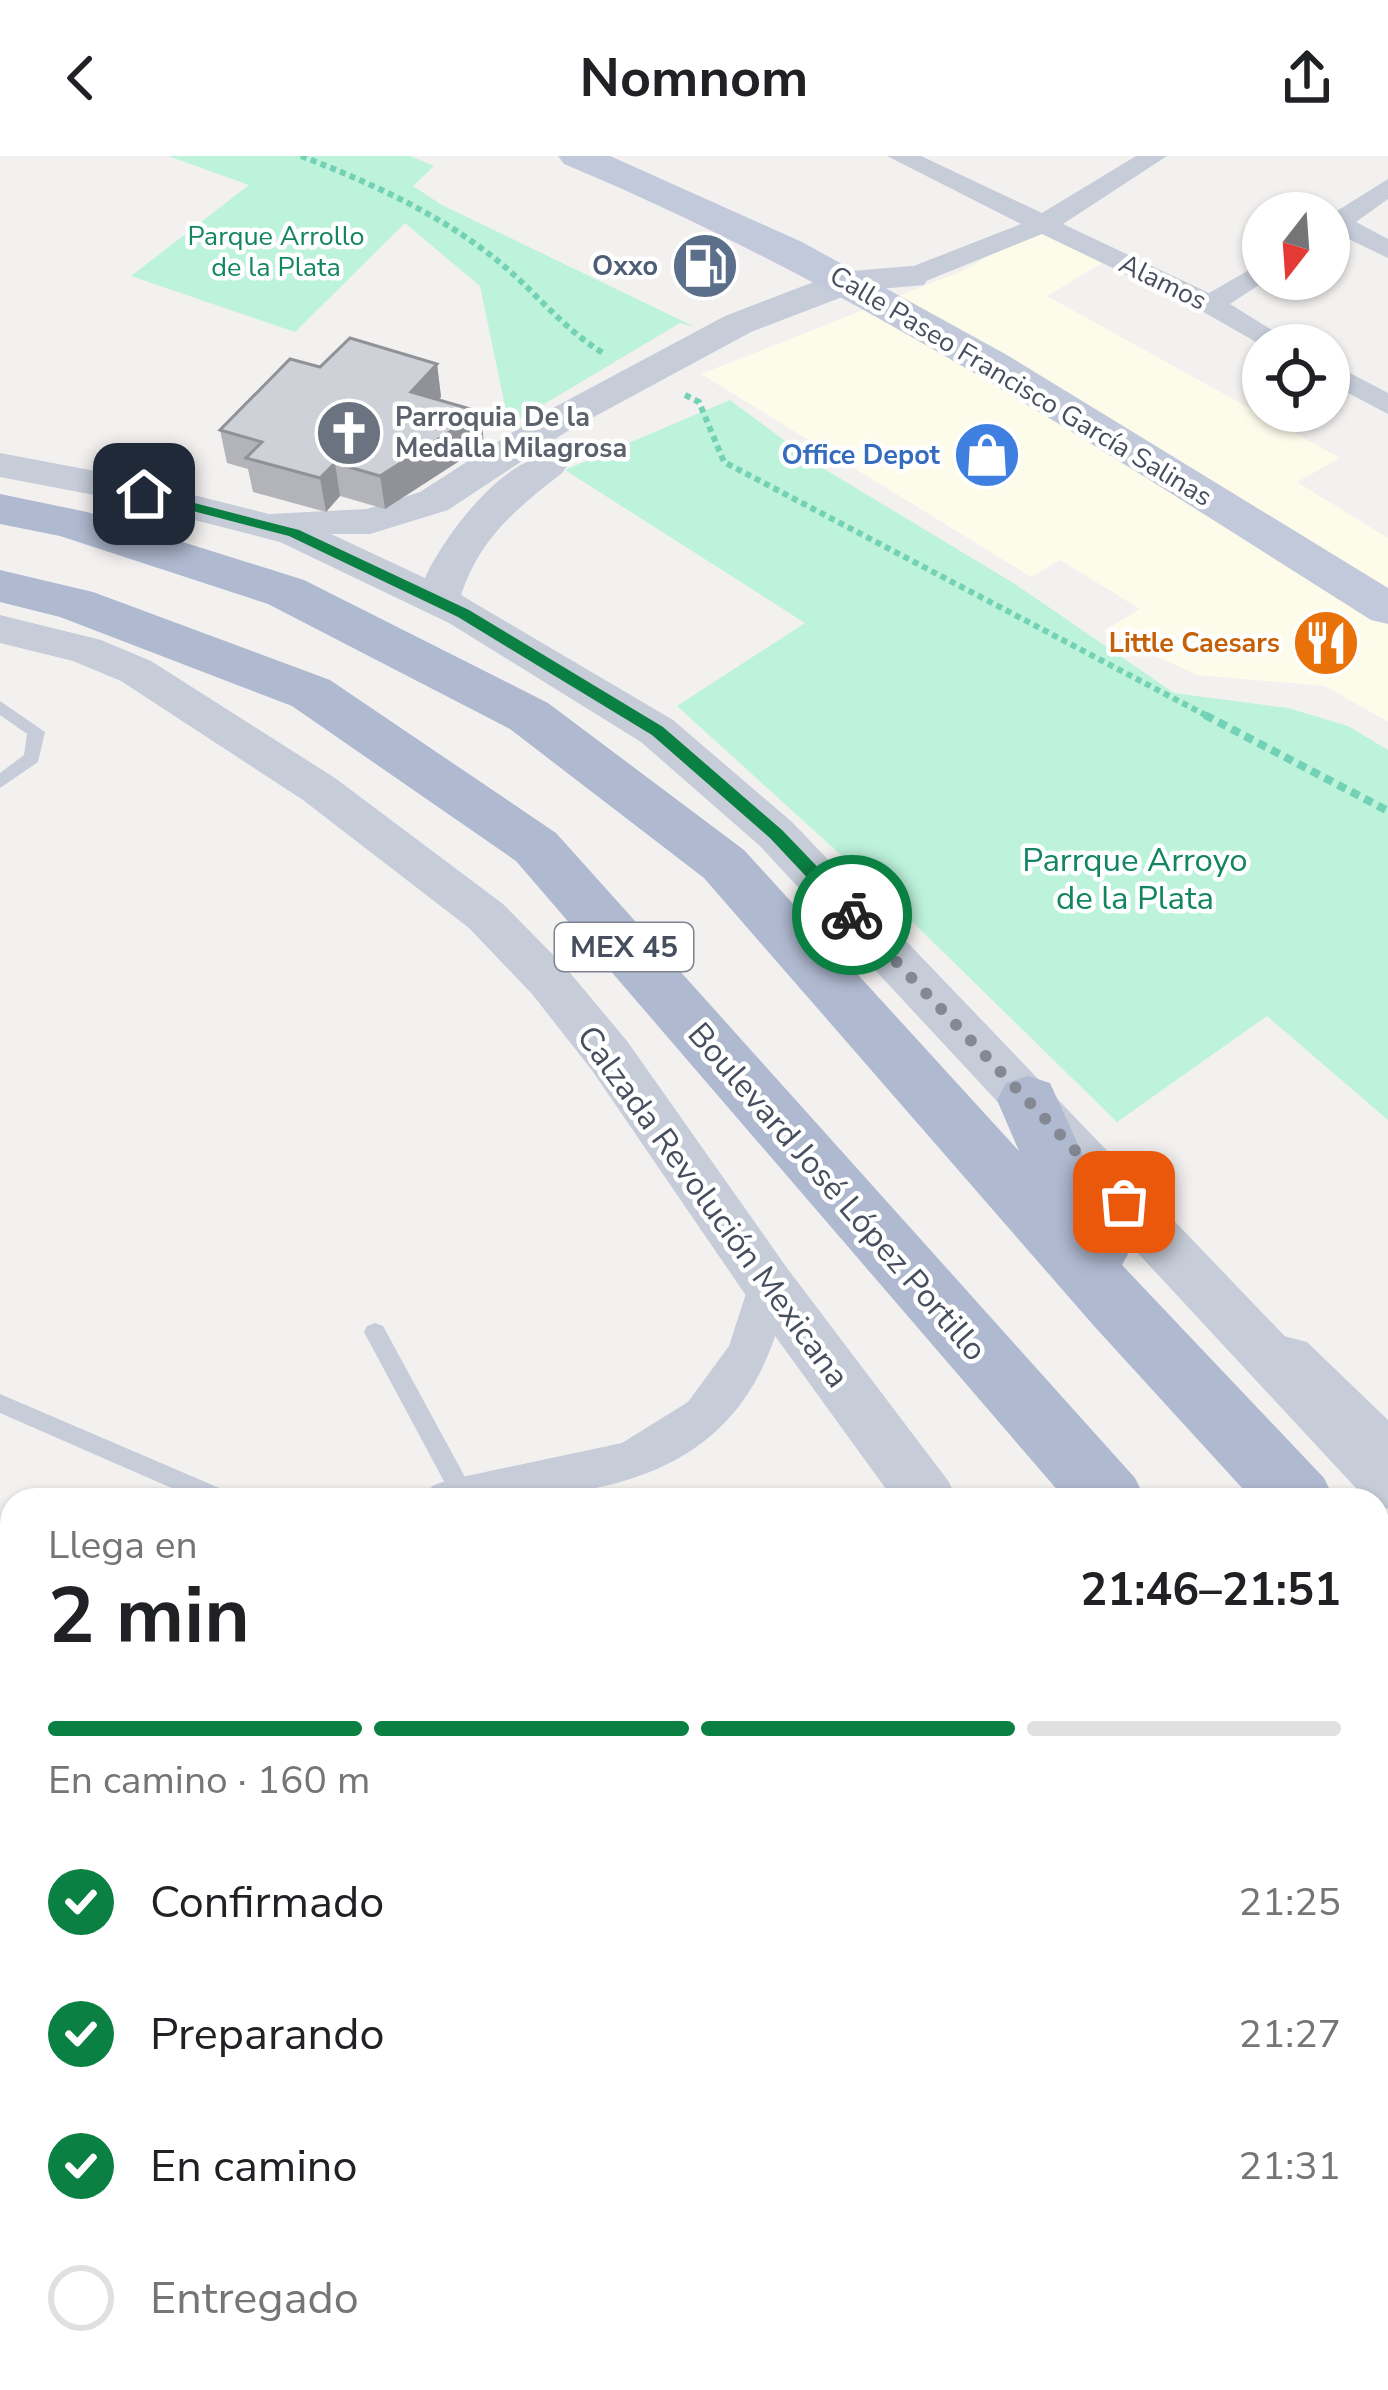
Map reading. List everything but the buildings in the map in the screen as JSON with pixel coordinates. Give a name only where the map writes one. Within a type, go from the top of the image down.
[{"type":"main road","name":"Calle Paseo Francisco García Salinas","points":[[578,156],[881,285],[1388,563]]},
{"type":"main road","name":"Calle Paseo Francisco García Salinas","points":[[671,156],[1388,609]]},
{"type":"main road","points":[[0,509],[70,523],[286,592],[529,716],[724,864],[1118,1306],[1288,1488]]},
{"type":"main road","name":"Boulevard José López Portillo","points":[[0,586],[76,604],[311,693],[536,847],[1099,1488]]},
{"type":"main road","points":[[1028,1100],[1118,1306]]},
{"type":"street","name":"Alamos","points":[[900,156],[1245,324]]},
{"type":"street","points":[[258,522],[370,520],[434,501],[552,424],[775,336],[881,285],[1042,225],[1154,156]]},
{"type":"street","points":[[1350,214],[1387,190]]},
{"type":"street","points":[[1350,232],[1388,250]]},
{"type":"street","points":[[1210,304],[1242,283]]},
{"type":"street","points":[[438,601],[448,566],[472,524],[669,374]]},
{"type":"street","points":[[1350,383],[1388,405]]},
{"type":"street","points":[[0,465],[106,485],[294,533],[438,601],[657,731],[776,834],[1388,1483]]},
{"type":"street","name":"Calzada Revolución Mexicana","points":[[0,629],[86,650],[136,671],[319,789],[486,916],[549,981],[609,1055],[768,1284],[919,1488]]},
{"type":"street","points":[[503,1488],[632,1461],[704,1416],[748,1353],[768,1284]]},
{"type":"lane","points":[[0,707],[36,732],[32,758],[0,782]]},
{"type":"lane","points":[[374,1332],[450,1488]]},
{"type":"lane","points":[[1251,1337],[1300,1348],[1388,1434]]},
{"type":"lane","points":[[0,1403],[195,1488]]},
{"type":"path","points":[[301,156],[355,176],[429,213],[501,264],[542,307],[590,345],[669,374],[699,402],[724,462],[1388,812]]},
{"type":"shaded area","points":[[1042,225],[1112,257],[1047,296],[1242,404],[1242,432],[1293,432],[1340,458],[1297,482],[1388,538],[1388,722],[1325,686],[1197,675],[1103,631],[1140,609],[1060,560],[1031,577],[701,374],[962,271]]},
{"type":"green space","name":"Parque Arrollo de la Plata","points":[[168,156],[410,156],[434,166],[413,186],[442,205],[695,327],[680,323],[509,425],[480,286],[405,223],[295,332],[131,276],[249,185]]},
{"type":"green space","name":"Parrque Arroyo de la Plata","points":[[730,400],[816,464],[1015,584],[1174,693],[1288,708],[1348,726],[1388,750],[1388,1120],[1267,1016],[1117,1122],[886,896],[677,706],[805,623],[565,470]]},
{"type":"way so far","points":[[852,915],[1124,1202]]},
{"type":"place","name":"Oxxo","points":[[705,266]]},
{"type":"place","name":"Parroquia De la Medalla Milagrosa","points":[[349,433]]},
{"type":"place","name":"Office Depot","points":[[987,455]]},
{"type":"place","name":"Little Caesars","points":[[1326,643]]},
{"type":"route","points":[[144,494],[294,533],[464,613],[657,731],[776,834],[852,915]]}]
